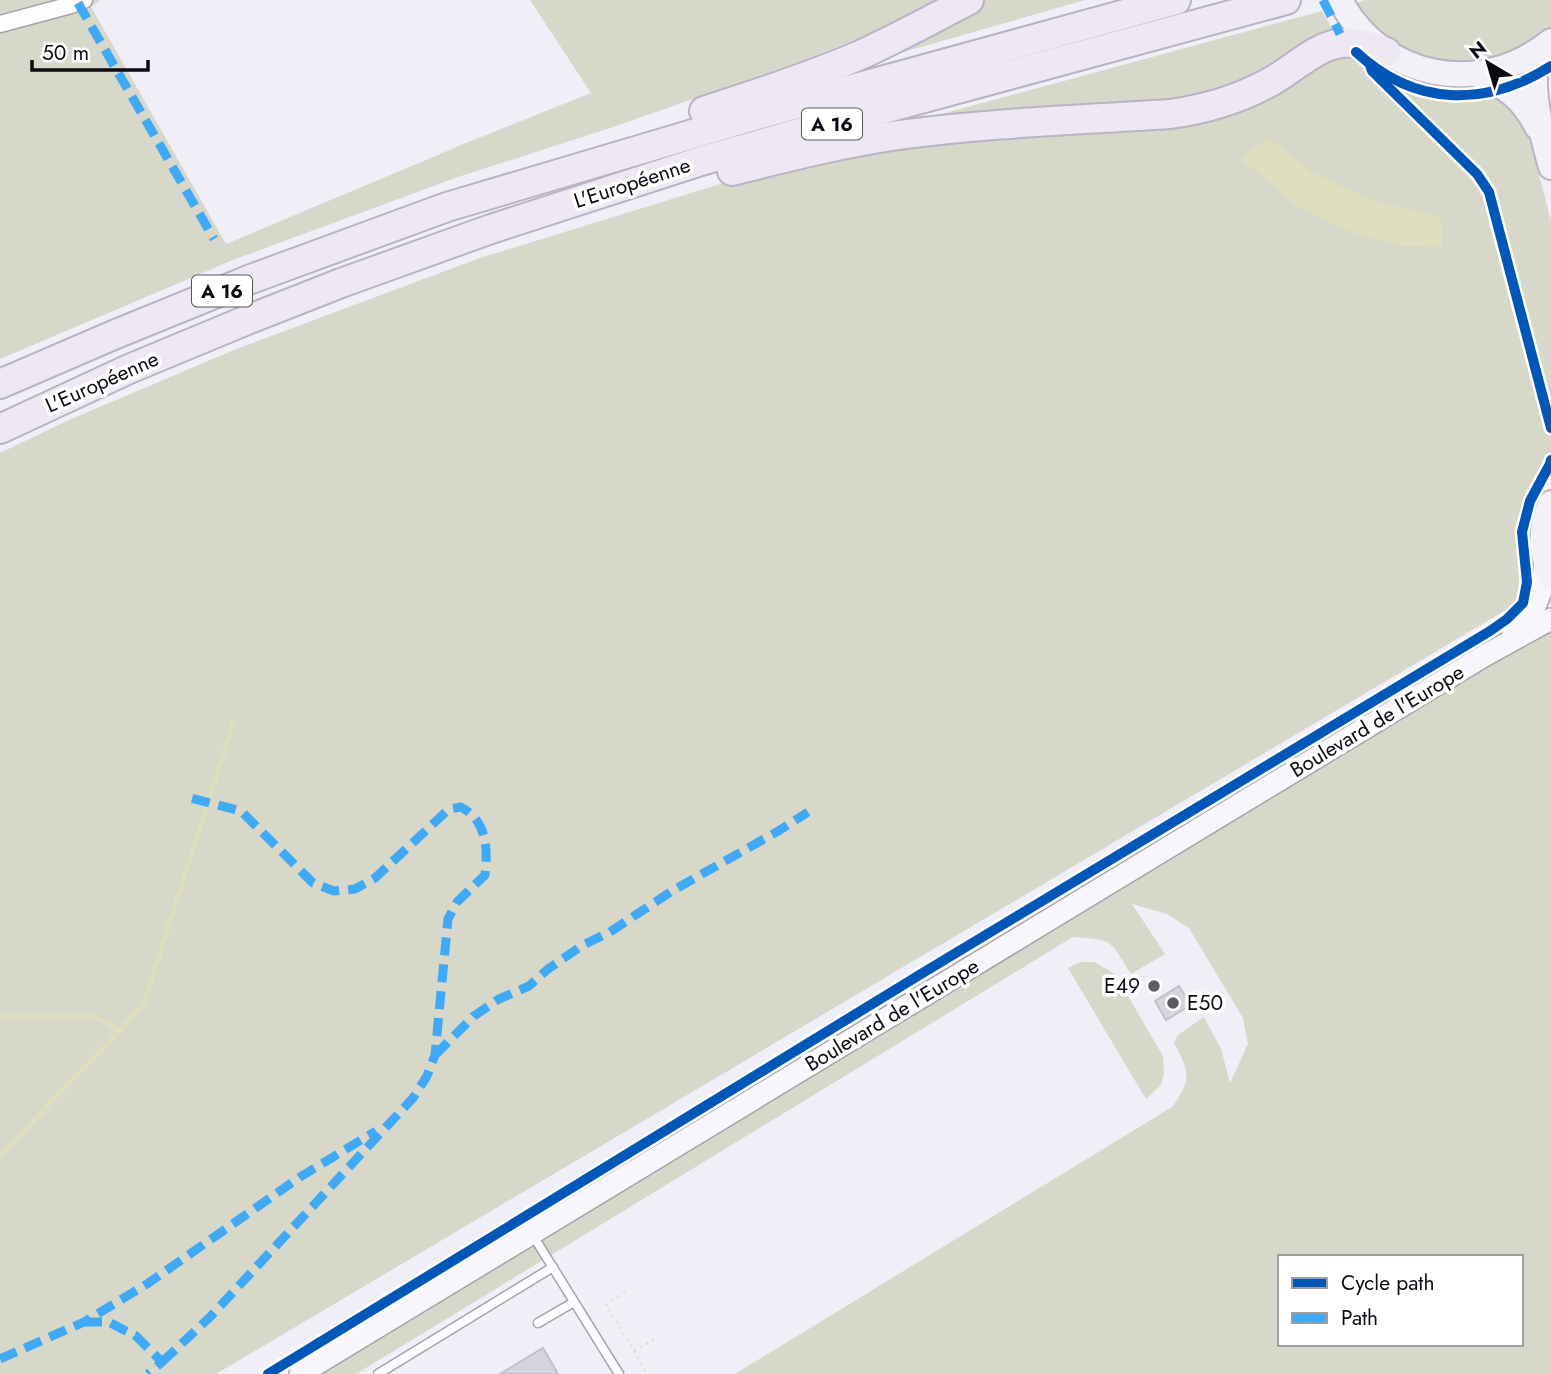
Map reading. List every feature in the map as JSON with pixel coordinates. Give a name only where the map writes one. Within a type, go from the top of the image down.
[{"type":"highway","points":[[447,207],[593,148],[842,62],[898,37],[969,0]]},
{"type":"highway","name":"L'Européenne","points":[[0,384],[242,283],[447,207],[776,109],[1176,0]]},
{"type":"highway","name":"L'Européenne","points":[[0,429],[168,352],[273,309],[491,229],[701,161],[1286,0]]},
{"type":"highway","points":[[383,268],[723,173],[839,146],[948,130],[1194,111],[1228,102],[1251,92],[1335,44],[1354,43],[1385,52]]},
{"type":"main road","points":[[1340,0],[1359,28],[1385,52],[1425,70],[1447,74],[1476,74],[1497,70],[1518,63],[1550,42]]},
{"type":"main road","points":[[1550,42],[1537,64],[1535,83],[1551,167]]},
{"type":"main road","points":[[1476,74],[1516,96],[1532,117],[1544,141]]},
{"type":"main road","points":[[1548,568],[1542,533],[1551,503]]},
{"type":"main road","name":"Boulevard de l'Europe","points":[[1484,656],[1515,631],[1531,613],[1542,590],[1548,568]]},
{"type":"main road","name":"Boulevard de l'Europe","points":[[300,1374],[1484,656],[1551,619]]},
{"type":"street","points":[[0,24],[84,0]]},
{"type":"lane","points":[[532,1234],[619,1374]]},
{"type":"lane","points":[[378,1374],[553,1267]]},
{"type":"lane","points":[[538,1323],[574,1302]]},
{"type":"path","points":[[625,1292],[606,1305],[647,1374]]},
{"type":"path","points":[[634,1351],[654,1339]]},
{"type":"shaded area","points":[[0,0],[100,0],[91,7],[226,244],[591,93],[530,0],[1085,0],[893,55],[880,30],[796,63],[610,128],[458,177],[233,260],[0,359]]},
{"type":"shaded area","points":[[1365,0],[1551,0],[1551,27],[1516,52],[1488,63],[1445,65],[1409,54],[1377,32],[1352,4]]},
{"type":"shaded area","points":[[1322,11],[1336,36],[1201,101],[879,131]]},
{"type":"shaded area","points":[[1329,53],[1339,58],[1365,60],[1395,71],[1463,88],[1500,92],[1524,117],[1551,221],[1551,468],[1527,500],[1521,601],[216,1374],[0,1374],[0,453],[69,420],[234,350],[480,258],[766,170],[944,138],[1183,122]]},
{"type":"shaded area","points":[[1268,138],[1313,173],[1376,202],[1441,217],[1442,247],[1404,246],[1355,234],[1300,208],[1241,159]]},
{"type":"shaded area","points":[[1551,631],[1551,1374],[735,1374],[1172,1107],[1186,1082],[1186,1069],[1174,1043],[1178,1035],[1204,1017],[1221,1049],[1230,1083],[1248,1044],[1243,1018],[1189,928],[1167,914],[1132,904],[1165,954],[1131,974],[1119,954],[1109,944],[1097,939],[1073,937],[356,1374],[315,1374],[1527,641]]},
{"type":"shaded area","points":[[1081,962],[1094,962],[1115,974],[1163,1056],[1164,1074],[1161,1085],[1146,1099],[1068,968]]},
{"type":"building","name":"E50","points":[[1179,986],[1191,1005],[1166,1020],[1155,1001]]},
{"type":"building","points":[[543,1348],[558,1374],[500,1374]]},
{"type":"waterway","points":[[0,1156],[144,1003],[234,721]]},
{"type":"waterway","points":[[0,1017],[94,1017],[119,1032]]},
{"type":"marked path","points":[[1323,0],[1340,34]]},
{"type":"marked path","points":[[78,3],[214,239]]},
{"type":"marked path","points":[[162,1362],[210,1317],[413,1098],[427,1076],[435,1055],[448,919],[457,902],[485,875],[486,860],[486,845],[475,818],[461,807],[449,809],[375,878],[355,889],[334,891],[313,883],[241,811],[187,797]]},
{"type":"marked path","points":[[435,1055],[474,1016],[499,999],[529,986],[583,945],[610,932],[672,891],[808,812]]},
{"type":"marked path","points":[[0,1359],[84,1322],[147,1284],[300,1177],[376,1131]]},
{"type":"marked path","points":[[84,1322],[109,1322],[135,1335],[162,1362],[148,1374]]},
{"type":"cycle path","points":[[1356,52],[1378,70],[1402,83],[1451,95],[1501,89],[1526,80],[1551,66]]},
{"type":"cycle path","points":[[1370,65],[1372,71],[1477,174],[1489,192],[1551,428]]},
{"type":"cycle path","points":[[268,1374],[1507,619],[1523,603],[1527,582],[1522,532],[1530,501],[1551,460]]},
{"type":"place","name":"E49","points":[[1154,986]]},
{"type":"place","name":"E50","points":[[1173,1003]]}]
